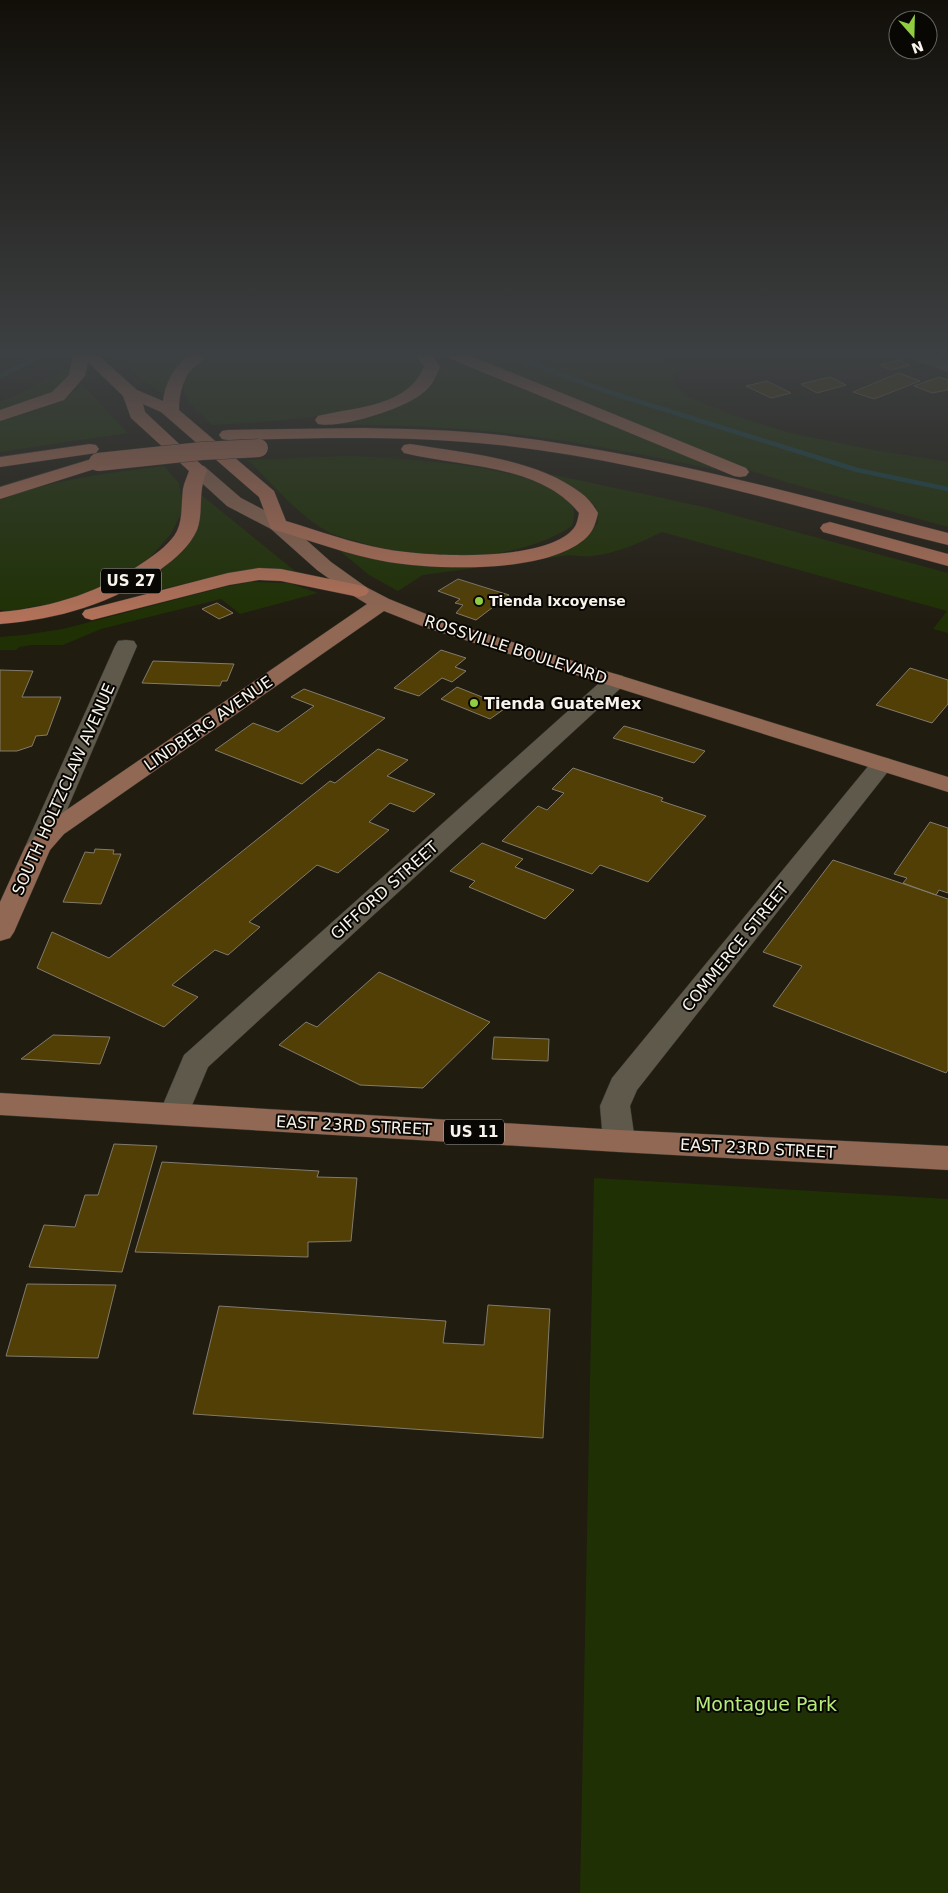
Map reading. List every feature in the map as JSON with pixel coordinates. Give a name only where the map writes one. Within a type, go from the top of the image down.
[{"type":"highway","points":[[0,477],[94,455],[165,444]]},
{"type":"highway","name":"ROSSVILLE BOULEVARD","points":[[170,444],[198,470]]},
{"type":"highway","name":"ROSSVILLE BOULEVARD","points":[[210,444],[267,495],[278,525]]},
{"type":"highway","points":[[526,444],[619,458],[726,482],[948,540]]},
{"type":"highway","points":[[672,444],[769,484],[905,528]]},
{"type":"highway","points":[[0,462],[94,455],[259,448],[336,447],[462,452],[594,472]]},
{"type":"highway","points":[[278,525],[368,551],[402,558],[468,561],[501,559],[554,549],[570,541],[580,533],[587,523],[589,513],[580,500],[562,487],[538,476],[506,466],[410,449]]},
{"type":"highway","points":[[0,493],[94,455]]},
{"type":"highway","name":"US 27","points":[[0,618],[30,616],[65,610],[121,587],[146,571],[169,553],[186,530],[193,506],[193,484],[198,470]]},
{"type":"highway","points":[[809,523],[948,560]]},
{"type":"highway","points":[[0,630],[54,624],[228,579],[259,574],[281,575],[359,591]]},
{"type":"main road","name":"ROSSVILLE BOULEVARD","points":[[198,470],[234,502],[278,525],[324,566],[359,591],[382,603],[434,624],[948,786]]},
{"type":"main road","name":"LINDBERG AVENUE","points":[[38,846],[55,829],[382,603]]},
{"type":"main road","name":"SOUTH HOLTZCLAW AVENUE","points":[[0,932],[38,846]]},
{"type":"main road","name":"EAST 23RD STREET","points":[[0,1104],[619,1141],[948,1158]]},
{"type":"street","name":"SOUTH HOLTZCLAW AVENUE","points":[[38,846],[126,646]]},
{"type":"street","name":"GIFFORD STREET","points":[[174,1114],[195,1062],[615,681]]},
{"type":"street","name":"COMMERCE STREET","points":[[619,1141],[615,1106],[623,1086],[882,764]]},
{"type":"green space","points":[[0,444],[52,444],[0,452]]},
{"type":"green space","points":[[586,444],[657,444],[719,470]]},
{"type":"green space","points":[[683,444],[846,444],[948,462],[948,527],[789,483],[742,468]]},
{"type":"green space","points":[[349,456],[467,466],[531,480],[555,491],[571,504],[574,512],[572,526],[548,539],[522,548],[495,553],[468,556],[440,556],[385,549],[337,536],[318,526],[286,499],[248,460]]},
{"type":"green space","points":[[164,466],[179,483],[183,509],[171,534],[145,563],[114,584],[65,601],[9,611],[0,610],[0,500],[60,482],[101,474]]},
{"type":"green space","points":[[550,474],[704,507],[948,573],[948,633],[933,629],[947,611],[662,532],[629,547],[606,554],[594,556],[570,555],[423,575],[398,591],[369,575],[333,545],[437,565],[578,542],[598,523],[596,507],[576,489]]},
{"type":"green space","points":[[199,493],[300,575],[272,570],[238,571],[140,594],[130,588],[178,551],[194,535],[200,520]]},
{"type":"green space","points":[[250,582],[289,583],[318,593],[240,614],[221,599],[101,629],[63,645],[32,645],[19,647],[16,650],[0,650],[0,637],[63,629]]},
{"type":"green space","name":"Montague Park","points":[[594,1178],[948,1199],[948,1893],[580,1893]]},
{"type":"building","name":"Tienda Ixcoyense","points":[[458,579],[509,595],[476,620],[456,613],[463,605],[455,603],[460,599],[438,591]]},
{"type":"building","points":[[217,603],[233,613],[219,619],[202,609]]},
{"type":"building","points":[[441,650],[466,658],[455,667],[466,671],[452,682],[442,678],[419,696],[394,688]]},
{"type":"building","points":[[153,661],[234,664],[227,681],[222,681],[220,686],[142,683]]},
{"type":"building","points":[[910,668],[948,680],[948,704],[932,723],[876,705]]},
{"type":"building","points":[[0,670],[33,671],[22,697],[61,697],[47,735],[36,736],[32,746],[17,751],[0,751]]},
{"type":"building","name":"Tienda GuateMex","points":[[457,687],[507,707],[490,719],[441,699]]},
{"type":"building","points":[[304,689],[385,718],[302,784],[215,750],[253,723],[278,732],[314,706],[291,697]]},
{"type":"building","points":[[624,726],[705,751],[694,763],[613,738]]},
{"type":"building","points":[[378,749],[408,760],[387,776],[435,794],[414,812],[390,803],[369,822],[389,830],[338,873],[317,865],[249,922],[260,927],[228,955],[215,950],[172,985],[198,997],[164,1027],[37,968],[52,932],[109,958],[330,781],[335,783]]},
{"type":"building","points":[[573,768],[663,798],[661,801],[706,816],[648,882],[600,865],[592,874],[502,841],[538,806],[547,810],[564,793],[552,789]]},
{"type":"building","points":[[930,822],[948,828],[948,893],[939,890],[936,895],[903,883],[907,878],[894,874]]},
{"type":"building","points":[[482,843],[523,859],[515,867],[574,890],[545,919],[469,887],[475,881],[450,871]]},
{"type":"building","points":[[95,849],[114,850],[113,854],[121,854],[101,904],[63,902],[85,852],[94,853]]},
{"type":"building","points":[[833,860],[948,899],[948,1070],[946,1073],[773,1006],[802,966],[763,952]]},
{"type":"building","points":[[379,972],[490,1022],[423,1088],[360,1085],[279,1045],[306,1022],[317,1027]]},
{"type":"building","points":[[53,1035],[110,1037],[100,1064],[21,1059]]},
{"type":"building","points":[[494,1037],[549,1039],[548,1061],[492,1059]]},
{"type":"building","points":[[114,1144],[157,1146],[122,1272],[29,1267],[44,1225],[75,1227],[85,1195],[98,1195]]},
{"type":"building","points":[[162,1162],[319,1171],[317,1177],[357,1178],[351,1241],[308,1242],[308,1257],[135,1252]]},
{"type":"building","points":[[27,1284],[116,1285],[98,1358],[6,1356]]},
{"type":"building","points":[[488,1305],[550,1309],[543,1438],[193,1414],[219,1306],[446,1321],[443,1343],[484,1345]]},
{"type":"waterway","points":[[775,444],[857,470],[948,489]]},
{"type":"place","name":"Tienda Ixcoyense","points":[[479,601]]},
{"type":"place","name":"Tienda GuateMex","points":[[474,703]]}]
